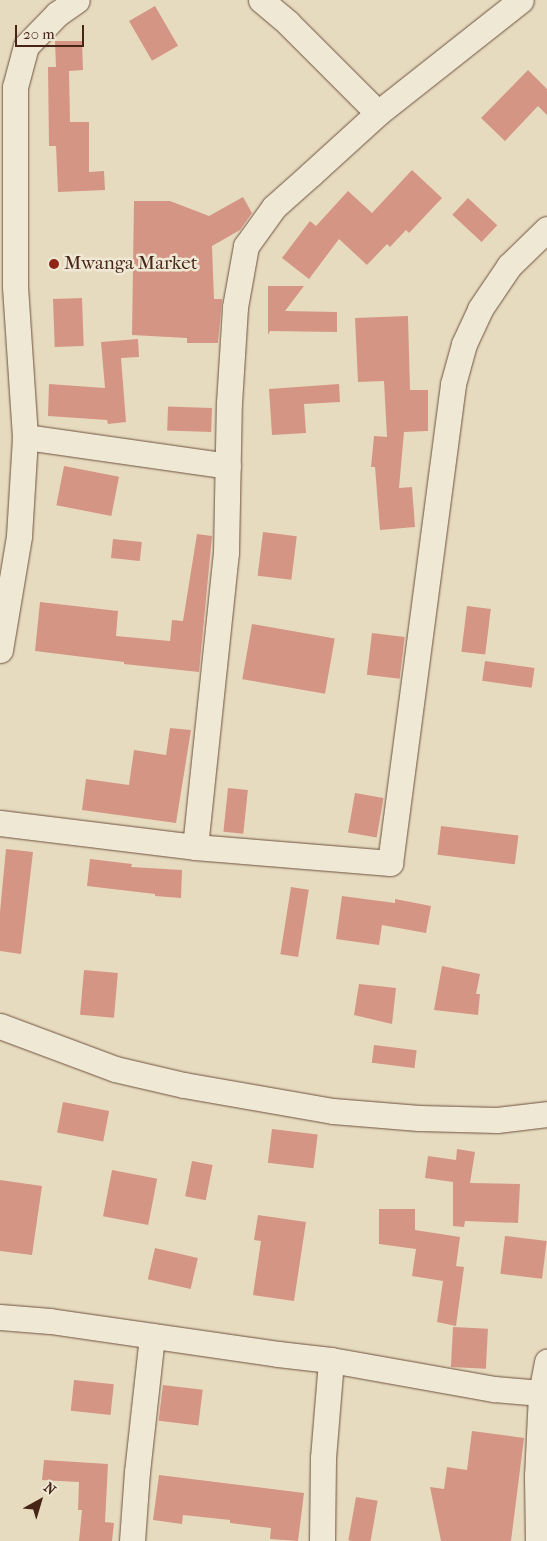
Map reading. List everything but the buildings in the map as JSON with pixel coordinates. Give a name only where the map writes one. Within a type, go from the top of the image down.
[{"type":"street","points":[[0,643],[20,536],[25,437],[15,286],[15,87],[26,46],[57,14],[77,0]]},
{"type":"street","points":[[261,0],[288,23],[378,113]]},
{"type":"street","points":[[195,847],[226,553],[229,403],[236,307],[246,246],[274,207],[378,113],[520,0]]},
{"type":"street","points":[[0,823],[195,847],[390,863],[453,384],[464,344],[480,309],[509,266],[547,230]]},
{"type":"street","points":[[25,437],[228,466]]},
{"type":"street","points":[[0,1026],[114,1069],[184,1085],[333,1111],[419,1118],[497,1120],[547,1114]]},
{"type":"street","points":[[0,1317],[331,1360],[494,1389],[541,1393]]},
{"type":"street","points":[[132,1541],[140,1442],[152,1336]]},
{"type":"street","points":[[322,1541],[324,1458],[331,1360]]},
{"type":"street","points":[[538,1541],[537,1476],[541,1393],[547,1362]]},
{"type":"place","name":"Mwanga Market","points":[[54,264]]}]
